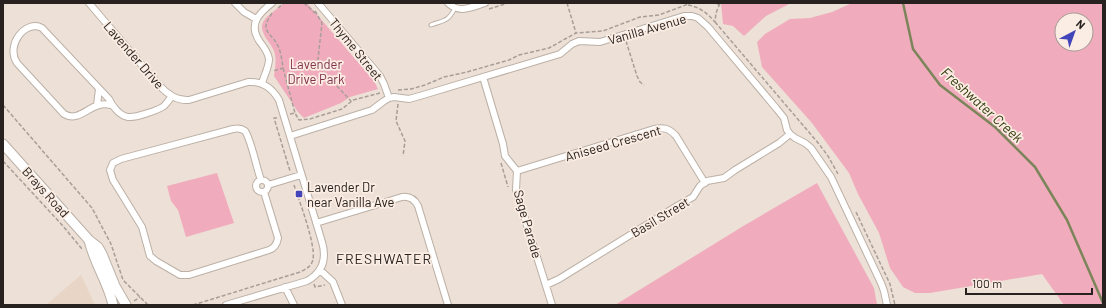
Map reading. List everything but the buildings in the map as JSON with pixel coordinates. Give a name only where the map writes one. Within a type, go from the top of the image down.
[{"type":"main road","name":"Brays Road","points":[[3,144],[89,240],[98,248],[102,254],[115,286],[128,305]]},
{"type":"main road","name":"Brays Road","points":[[89,240],[113,305]]},
{"type":"street","name":"Lavender Drive","points":[[89,3],[159,86],[180,100],[189,100],[248,82],[262,83]]},
{"type":"street","points":[[235,3],[244,12],[256,19]]},
{"type":"street","points":[[226,305],[307,281],[314,277],[320,270],[325,254],[282,108],[276,95],[270,88],[262,83],[269,59],[266,50],[259,40],[254,28],[256,19],[272,3]]},
{"type":"street","name":"Thyme Street","points":[[318,3],[380,76],[389,98]]},
{"type":"street","points":[[448,3],[455,8],[466,9],[485,3]]},
{"type":"street","name":"Vanilla Avenue","points":[[389,98],[394,97],[412,99],[560,54],[579,40],[600,42],[678,17],[695,17],[701,20],[708,27],[776,108],[784,118],[787,130],[790,134]]},
{"type":"street","points":[[111,105],[98,105],[76,116],[64,114],[16,63],[12,54],[15,40],[32,26],[42,28],[100,89],[109,99],[111,105],[122,115],[131,117],[161,108],[172,96]]},
{"type":"street","name":"Sage Parade","points":[[483,77],[503,144],[505,156],[517,171],[516,190],[552,305]]},
{"type":"street","points":[[98,105],[100,89]]},
{"type":"street","points":[[290,136],[372,110],[384,100],[389,98]]},
{"type":"street","points":[[264,192],[278,238],[274,247],[183,276],[150,256],[142,227],[113,180],[110,172],[112,165],[118,160],[236,128],[243,130],[248,136],[261,180],[268,185]]},
{"type":"street","name":"Aniseed Crescent","points":[[517,171],[654,129],[665,128],[676,136],[705,183]]},
{"type":"street","points":[[705,183],[710,180],[724,178],[779,143],[790,134],[808,145],[827,170],[881,283],[887,305]]},
{"type":"street","points":[[268,185],[301,175]]},
{"type":"street","points":[[261,180],[258,182],[257,188],[259,191],[264,192]]},
{"type":"street","name":"Basil Street","points":[[546,285],[559,279],[690,199],[705,183]]},
{"type":"street","points":[[264,192],[267,190],[268,185]]},
{"type":"street","points":[[316,223],[402,196],[412,198],[418,206],[448,305]]},
{"type":"street","points":[[320,270],[333,282],[337,288],[342,305]]},
{"type":"street","points":[[285,287],[294,305]]},
{"type":"lane","points":[[431,25],[447,19],[451,16],[455,8]]},
{"type":"path","points":[[304,3],[320,18],[322,23],[318,59],[320,67],[351,101]]},
{"type":"path","points":[[309,3],[314,8],[315,13]]},
{"type":"path","points":[[567,3],[576,33]]},
{"type":"path","points":[[395,90],[411,89],[444,77],[468,72],[509,60],[521,54],[550,48],[576,33],[603,31],[640,17],[659,14],[692,3]]},
{"type":"path","points":[[688,5],[700,9],[715,22],[720,4],[716,3]]},
{"type":"path","points":[[270,12],[272,13],[267,19],[266,27],[268,33],[278,46],[297,119],[303,120],[342,109],[351,101],[381,93]]},
{"type":"path","points":[[626,40],[637,76],[640,82],[644,85]]},
{"type":"path","points":[[273,70],[283,68]]},
{"type":"path","points":[[3,104],[92,208],[111,244],[122,278],[148,305]]},
{"type":"path","points":[[398,104],[396,121],[405,141],[403,156]]},
{"type":"path","points":[[290,114],[295,113]]},
{"type":"path","points":[[278,117],[274,118],[290,172]]},
{"type":"path","points":[[3,161],[72,235],[84,252]]},
{"type":"path","points":[[193,305],[306,269],[312,263],[314,250],[294,182]]},
{"type":"path","points":[[314,284],[315,287],[319,285],[325,286],[326,284]]},
{"type":"path","points":[[128,305],[140,297]]},
{"type":"shaded area","points":[[81,275],[95,305],[46,305]]},
{"type":"green space","name":"Lavender Drive Park","points":[[284,3],[307,3],[374,81],[378,89],[350,97],[341,103],[304,118],[298,112],[274,76],[276,64],[275,54],[262,29],[265,19]]},
{"type":"green space","points":[[721,3],[791,3],[766,16],[744,36],[733,26],[723,24]]},
{"type":"green space","points":[[852,3],[1103,3],[1103,305],[1064,305],[1042,274],[930,293],[915,293],[903,287],[890,268],[879,233],[858,194],[849,173],[812,123],[762,67],[757,42],[765,34],[790,19],[810,18],[832,12]]},
{"type":"green space","points":[[217,173],[234,223],[186,237],[178,210],[171,201],[167,186]]},
{"type":"green space","points":[[817,183],[874,288],[877,305],[615,305],[745,225]]},
{"type":"waterway","name":"Freshwater Creek","points":[[903,3],[913,49],[940,85],[995,127],[1035,167],[1067,220],[1103,303]]},
{"type":"place","name":"Lavender Dr near Vanilla Ave","points":[[299,194]]},
{"type":"district","name":"FRESHWATER","points":[[384,259]]}]
